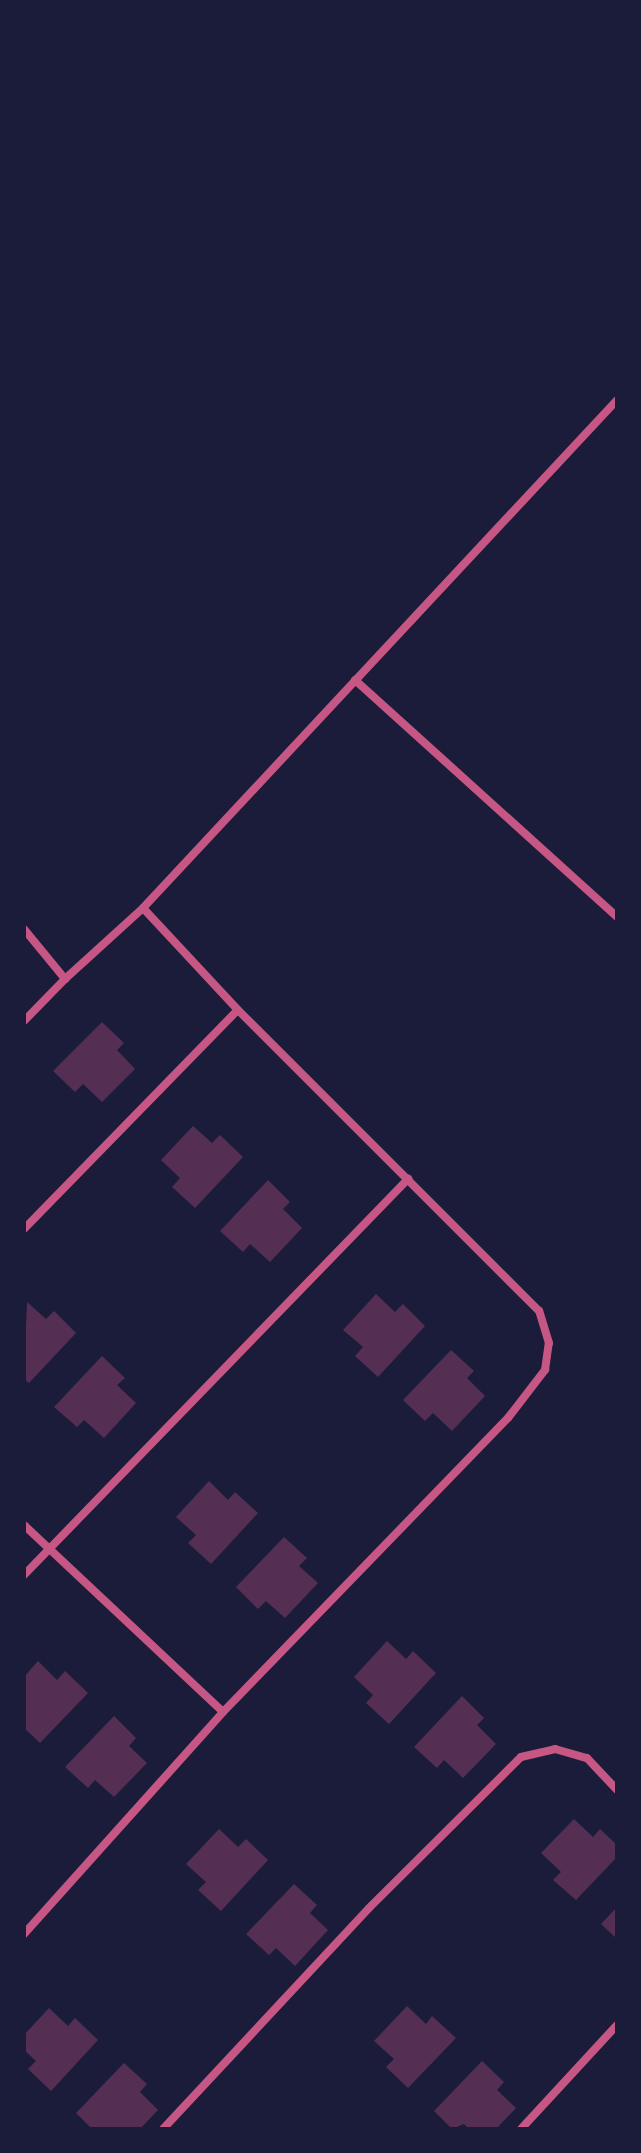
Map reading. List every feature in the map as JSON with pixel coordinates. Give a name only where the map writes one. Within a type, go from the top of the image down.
[{"type":"street","points":[[24,1021],[143,908],[617,400]]},
{"type":"street","points":[[355,680],[617,917]]},
{"type":"street","points":[[24,1934],[223,1712],[508,1418],[545,1370],[549,1343],[539,1311],[238,1010],[143,908]]},
{"type":"street","points":[[24,929],[65,979]]},
{"type":"street","points":[[24,1229],[238,1010]]},
{"type":"street","points":[[24,1575],[408,1179]]},
{"type":"street","points":[[24,1525],[223,1712]]},
{"type":"street","points":[[163,2129],[369,1908],[521,1757],[555,1749],[587,1758],[617,1790]]},
{"type":"street","points":[[521,2129],[617,2025]]},
{"type":"building","points":[[102,1022],[124,1043],[117,1050],[135,1069],[102,1102],[83,1084],[75,1092],[53,1071]]},
{"type":"building","points":[[193,1126],[212,1143],[220,1135],[243,1157],[195,1208],[172,1187],[180,1178],[161,1160]]},
{"type":"building","points":[[268,1180],[290,1202],[283,1209],[302,1228],[270,1262],[250,1244],[243,1252],[220,1231]]},
{"type":"building","points":[[376,1294],[395,1312],[403,1304],[425,1326],[378,1377],[355,1356],[363,1347],[343,1330]]},
{"type":"building","points":[[27,1302],[46,1319],[54,1311],[76,1333],[29,1383],[24,1379]]},
{"type":"building","points":[[451,1350],[474,1371],[467,1378],[485,1396],[452,1431],[433,1413],[425,1421],[403,1400]]},
{"type":"building","points":[[102,1356],[125,1378],[117,1385],[136,1403],[104,1438],[84,1420],[77,1427],[54,1407]]},
{"type":"building","points":[[209,1481],[228,1500],[235,1492],[258,1513],[211,1564],[188,1543],[196,1535],[176,1517]]},
{"type":"building","points":[[284,1537],[307,1558],[299,1566],[318,1583],[285,1618],[266,1601],[258,1609],[236,1587]]},
{"type":"building","points":[[387,1641],[406,1659],[413,1651],[436,1673],[389,1724],[366,1703],[373,1695],[354,1677]]},
{"type":"building","points":[[38,1661],[57,1680],[65,1671],[88,1693],[40,1743],[24,1728],[24,1677]]},
{"type":"building","points":[[462,1696],[484,1718],[477,1725],[496,1744],[463,1778],[444,1760],[437,1768],[414,1747]]},
{"type":"building","points":[[114,1716],[136,1738],[129,1746],[147,1763],[114,1797],[95,1780],[88,1788],[65,1767]]},
{"type":"building","points":[[574,1819],[593,1837],[600,1829],[617,1845],[617,1857],[576,1900],[553,1880],[561,1872],[541,1853]]},
{"type":"building","points":[[219,1829],[238,1847],[246,1839],[268,1860],[221,1911],[198,1890],[206,1882],[186,1864]]},
{"type":"building","points":[[294,1884],[317,1905],[310,1913],[328,1930],[295,1966],[276,1948],[269,1955],[246,1934]]},
{"type":"building","points":[[617,1907],[617,1939],[601,1924]]},
{"type":"building","points":[[407,2006],[426,2024],[432,2016],[456,2038],[408,2088],[386,2067],[394,2059],[374,2041]]},
{"type":"building","points":[[49,2008],[68,2026],[75,2018],[98,2040],[51,2091],[28,2069],[36,2061],[24,2050],[24,2035]]},
{"type":"building","points":[[482,2061],[504,2082],[497,2090],[516,2108],[496,2129],[469,2129],[464,2124],[452,2129],[434,2111]]},
{"type":"building","points":[[124,2063],[147,2084],[140,2092],[158,2110],[140,2129],[92,2129],[76,2113]]}]
